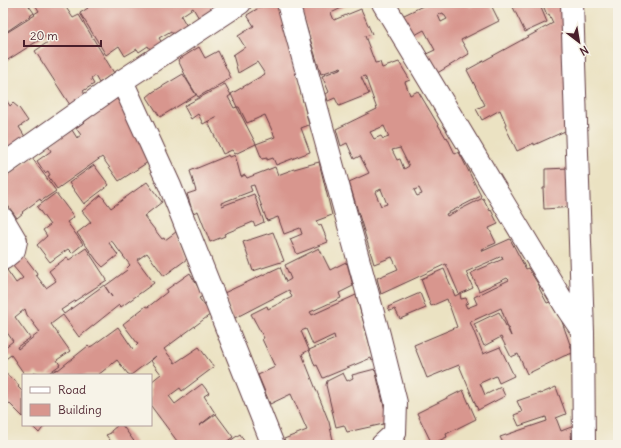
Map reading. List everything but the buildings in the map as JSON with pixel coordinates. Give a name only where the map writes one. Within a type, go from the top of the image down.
[{"type":"street","points":[[3,164],[122,81],[240,3]]},
{"type":"street","points":[[288,3],[379,335],[396,403],[395,434],[382,445]]},
{"type":"street","points":[[383,3],[568,310],[583,332]]},
{"type":"street","points":[[572,3],[583,332],[584,445]]},
{"type":"street","points":[[122,81],[170,186],[273,445]]},
{"type":"street","points":[[3,219],[16,241],[14,250],[3,259]]}]
